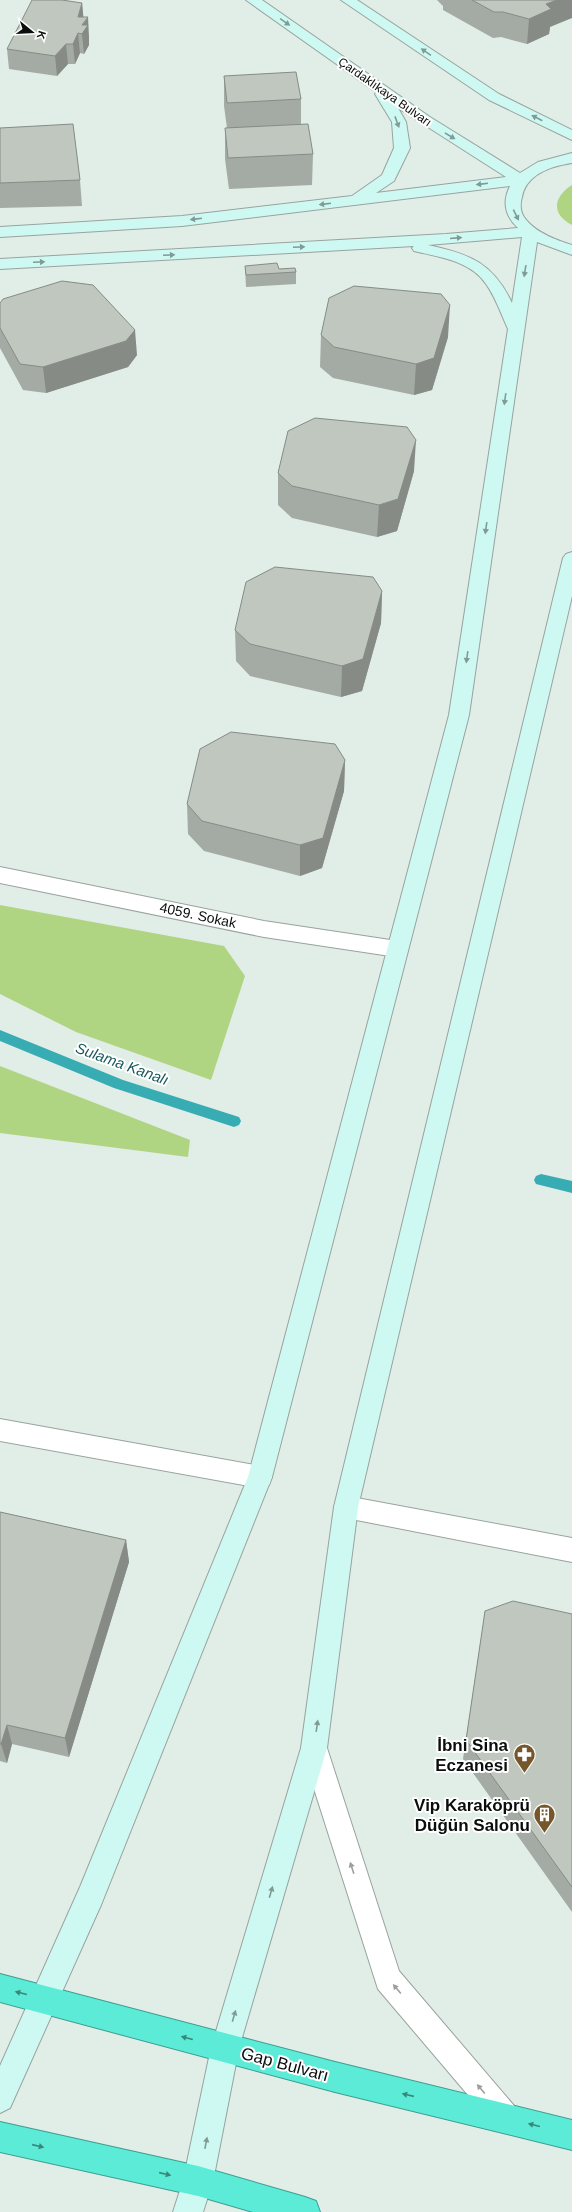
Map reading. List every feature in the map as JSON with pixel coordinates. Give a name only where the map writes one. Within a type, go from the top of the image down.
[{"type":"highway","name":"Gap Bulvarı","points":[[0,1988],[335,2077],[572,2135]]},
{"type":"highway","points":[[0,2137],[198,2181],[305,2212]]},
{"type":"main road","name":"Çardaklıkaya Bulvarı","points":[[253,0],[425,120],[521,180]]},
{"type":"main road","points":[[348,0],[494,97],[572,136]]},
{"type":"main road","points":[[354,200],[389,178],[402,148],[399,122],[379,88]]},
{"type":"main road","points":[[572,158],[561,159],[538,167],[521,180],[513,192],[512,206],[518,220],[531,232],[550,243],[572,250]]},
{"type":"main road","points":[[0,232],[182,221],[521,180]]},
{"type":"main road","points":[[0,264],[379,243],[531,232]]},
{"type":"main road","points":[[0,2098],[46,1999],[91,1895],[260,1477],[459,715],[531,232]]},
{"type":"main road","points":[[379,243],[439,251],[469,263],[490,278],[516,328]]},
{"type":"main road","points":[[188,2212],[198,2181],[225,2048],[314,1748],[346,1507],[572,558]]},
{"type":"street","name":"4059. Sokak","points":[[0,875],[264,929],[398,949]]},
{"type":"street","points":[[0,1430],[260,1477]]},
{"type":"street","points":[[346,1507],[572,1550]]},
{"type":"street","points":[[314,1748],[388,1979],[506,2118]]},
{"type":"green space","points":[[572,185],[572,225],[560,216],[557,205],[561,195]]},
{"type":"green space","points":[[0,905],[224,946],[245,976],[211,1080],[76,1032],[0,994]]},
{"type":"green space","points":[[0,1066],[190,1140],[188,1157],[0,1133]]},
{"type":"building","points":[[32,0],[62,0],[82,3],[78,17],[88,17],[82,25],[88,25],[82,34],[78,33],[73,44],[66,44],[55,56],[7,49]]},
{"type":"building","points":[[472,0],[557,0],[546,4],[551,9],[529,19],[503,12],[494,12]]},
{"type":"building","points":[[296,72],[301,99],[227,103],[224,76]]},
{"type":"building","points":[[73,124],[80,180],[0,183],[0,128]]},
{"type":"building","points":[[308,124],[313,154],[228,158],[225,128]]},
{"type":"building","points":[[277,263],[279,269],[295,268],[296,272],[246,275],[245,266]]},
{"type":"building","points":[[62,281],[93,285],[135,330],[126,341],[43,367],[20,364],[0,328],[0,303],[3,299]]},
{"type":"building","points":[[354,286],[441,294],[450,305],[434,358],[416,364],[334,347],[321,335],[329,298]]},
{"type":"building","points":[[315,418],[407,427],[416,440],[398,499],[379,505],[292,486],[278,473],[288,431]]},
{"type":"building","points":[[275,567],[373,577],[382,591],[363,659],[342,666],[250,644],[235,630],[246,582]]},
{"type":"building","points":[[231,732],[335,744],[345,760],[323,838],[300,845],[202,821],[187,804],[200,749]]},
{"type":"building","points":[[0,1512],[126,1540],[65,1738],[7,1725],[0,1744]]},
{"type":"building","name":"Vip Karaköprü Düğün Salonu","points":[[513,1601],[572,1614],[572,1887],[466,1740],[485,1611]]},
{"type":"waterway","name":"Sulama Kanalı","points":[[0,1035],[119,1084],[234,1121]]},
{"type":"waterway","name":"Sulama Kanalı","points":[[541,1180],[572,1187]]},
{"type":"place","name":"İbni Sina Eczanesi","points":[[524,1774]]},
{"type":"place","name":"Vip Karaköprü Düğün Salonu","points":[[545,1834]]}]
